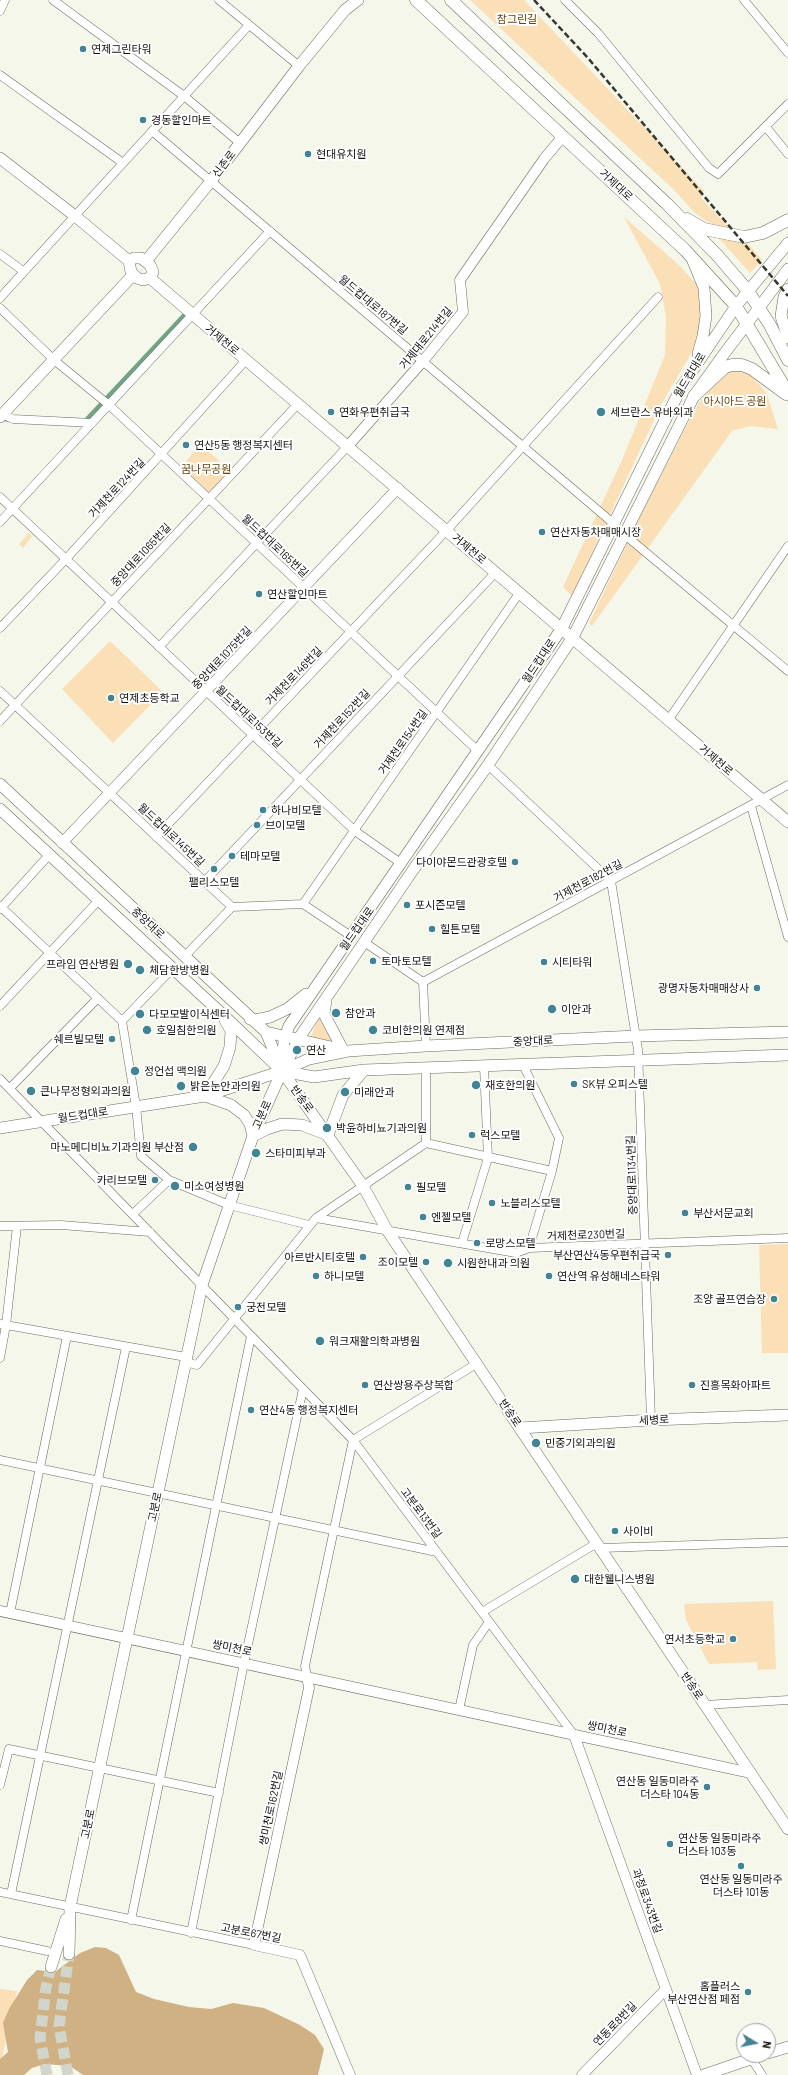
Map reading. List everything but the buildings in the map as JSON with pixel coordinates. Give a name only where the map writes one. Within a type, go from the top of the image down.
[{"type":"main road","name":"신촌로","points":[[146,261],[211,181],[347,5],[358,0]]},
{"type":"main road","name":"거제대로","points":[[416,0],[692,258],[736,306],[788,394]]},
{"type":"main road","name":"거제대로","points":[[451,0],[471,17],[667,204],[717,255],[748,291],[770,325],[788,360]]},
{"type":"main road","points":[[460,0],[471,17]]},
{"type":"main road","points":[[0,158],[75,216],[129,261],[133,275],[143,280],[150,278],[153,272],[146,261],[141,258],[129,261]]},
{"type":"main road","points":[[667,204],[694,224],[704,229],[744,237],[763,233],[788,220]]},
{"type":"main road","name":"월드컵대로","points":[[282,1071],[285,1037],[289,1026],[402,864],[562,628],[682,386],[736,306],[788,243]]},
{"type":"main road","points":[[692,258],[704,288],[706,316],[703,336],[695,365]]},
{"type":"main road","name":"월드컵대로","points":[[0,1128],[205,1096],[282,1071],[298,1040],[326,996],[488,765],[573,637],[694,396],[758,307],[788,269]]},
{"type":"main road","points":[[1,415],[133,275]]},
{"type":"main road","name":"거제천로","points":[[150,278],[573,637],[788,822]]},
{"type":"main road","points":[[788,290],[784,297],[781,316],[788,338]]},
{"type":"main road","points":[[694,396],[725,367],[732,365],[742,365],[752,369],[788,394]]},
{"type":"main road","name":"중앙대로","points":[[0,784],[250,1019],[266,1032],[282,1071]]},
{"type":"main road","name":"중앙대로","points":[[0,809],[282,1071],[314,1077],[364,1070],[523,1065],[638,1054],[788,1055]]},
{"type":"main road","points":[[250,1019],[264,1019],[287,1009],[320,982]]},
{"type":"main road","points":[[326,996],[324,1014],[345,1051]]},
{"type":"main road","points":[[221,1013],[231,1031],[230,1048],[224,1066],[205,1096],[231,1105],[244,1115],[250,1124],[253,1136],[266,1129],[282,1124],[302,1125],[328,1134],[343,1095],[364,1070]]},
{"type":"main road","points":[[266,1032],[345,1051]]},
{"type":"main road","name":"중앙대로","points":[[282,1071],[309,1059],[345,1051],[636,1036],[788,1032]]},
{"type":"main road","name":"반송로","points":[[282,1071],[328,1134],[363,1186],[387,1230],[788,1829]]},
{"type":"main road","name":"고분로","points":[[69,1954],[70,1907],[202,1285],[253,1136],[282,1071]]},
{"type":"main road","name":"세병로","points":[[520,1428],[651,1420],[788,1415]]},
{"type":"main road","points":[[51,1967],[70,1907]]},
{"type":"main road","points":[[776,2051],[788,2047]]},
{"type":"main road","points":[[704,2075],[739,2063]]},
{"type":"street","points":[[0,11],[5,0]]},
{"type":"street","points":[[53,0],[184,96],[240,143]]},
{"type":"street","points":[[220,0],[299,66]]},
{"type":"street","points":[[565,0],[598,33],[710,168],[718,174],[788,104]]},
{"type":"street","points":[[744,0],[788,53]]},
{"type":"street","points":[[0,298],[23,271],[249,25]]},
{"type":"street","points":[[0,75],[123,163]]},
{"type":"street","points":[[766,127],[788,154]]},
{"type":"street","name":"월드컵대로187번길","points":[[152,131],[613,523]]},
{"type":"street","name":"거제대로214번길","points":[[348,446],[423,362],[463,312],[460,280],[544,160],[563,136]]},
{"type":"street","points":[[0,522],[270,231]]},
{"type":"street","points":[[0,254],[23,271]]},
{"type":"street","name":"거제천로146번길","points":[[156,837],[352,632],[447,530],[524,447],[658,297]]},
{"type":"street","points":[[0,308],[54,360]]},
{"type":"street","name":"월드컵대로165번길","points":[[54,360],[109,405],[478,751]]},
{"type":"street","name":"거제천로124번길","points":[[0,628],[66,560],[246,360]]},
{"type":"street","name":"중앙대로1065번길","points":[[0,721],[298,404]]},
{"type":"street","points":[[1,415],[13,419],[92,423]]},
{"type":"street","points":[[159,647],[348,446]]},
{"type":"street","name":"중앙대로1075번길","points":[[62,843],[398,488]]},
{"type":"street","name":"월드컵대로153번길","points":[[0,497],[355,831],[402,864]]},
{"type":"street","points":[[625,535],[788,671]]},
{"type":"street","points":[[668,719],[788,546]]},
{"type":"street","name":"거제천로152번길","points":[[204,882],[496,572]]},
{"type":"street","name":"거제천로154번길","points":[[303,904],[520,592]]},
{"type":"street","name":"월드컵대로145번길","points":[[0,690],[232,907]]},
{"type":"street","points":[[488,765],[611,881]]},
{"type":"street","name":"거제천로182번길","points":[[423,982],[788,785]]},
{"type":"street","points":[[751,806],[788,937]]},
{"type":"street","points":[[49,855],[0,908],[122,1021],[136,1106],[141,1156],[169,1180],[229,1205],[309,1224]]},
{"type":"street","name":"중앙대로1134번길","points":[[611,881],[638,1054],[651,1420]]},
{"type":"street","points":[[0,1006],[98,901]]},
{"type":"street","points":[[184,957],[232,907],[303,904],[351,936]]},
{"type":"street","points":[[364,942],[423,982],[426,1046]]},
{"type":"street","points":[[122,1021],[172,969]]},
{"type":"street","points":[[10,1088],[98,998]]},
{"type":"street","points":[[523,1065],[559,1138],[552,1171],[529,1248]]},
{"type":"street","points":[[462,1243],[488,1158],[484,1066]]},
{"type":"street","points":[[426,1069],[426,1143]]},
{"type":"street","name":"고분로13번길","points":[[0,1079],[353,1440],[574,1734]]},
{"type":"street","points":[[3,1325],[126,1347],[186,1360],[197,1365],[309,1224],[426,1143],[552,1171]]},
{"type":"street","points":[[133,1214],[169,1180]]},
{"type":"street","name":"거제천로230번길","points":[[316,1218],[516,1253],[529,1248],[788,1238]]},
{"type":"street","points":[[0,1226],[62,1225],[150,1232]]},
{"type":"street","points":[[0,1358],[3,1325],[17,1226]]},
{"type":"street","points":[[5,1612],[40,1469],[67,1336]]},
{"type":"street","points":[[131,1920],[161,1780],[251,1336]]},
{"type":"street","points":[[11,1894],[41,1756],[66,1624],[126,1347]]},
{"type":"street","points":[[307,1676],[305,1666],[353,1440],[476,1364]]},
{"type":"street","points":[[191,1933],[244,1663],[303,1389]]},
{"type":"street","points":[[0,1460],[437,1552]]},
{"type":"street","points":[[482,1612],[599,1546],[788,1542]]},
{"type":"street","name":"쌍미천로","points":[[5,1612],[127,1637],[751,1773]]},
{"type":"street","points":[[459,1710],[473,1645],[489,1622]]},
{"type":"street","name":"쌍미천로162번길","points":[[254,1945],[309,1688],[307,1676]]},
{"type":"street","points":[[705,1705],[788,1700]]},
{"type":"street","name":"과정로343번길","points":[[574,1734],[697,2075]]},
{"type":"street","points":[[0,1785],[9,1749],[219,1793]]},
{"type":"street","name":"고분로67번길","points":[[0,1892],[300,1955],[350,2075]]},
{"type":"street","points":[[0,1941],[47,1951]]},
{"type":"street","name":"연동로8번길","points":[[582,2075],[666,1989]]},
{"type":"street","points":[[758,2063],[762,2075]]},
{"type":"green space","name":"참그린길","points":[[470,0],[524,0],[704,191],[701,198],[730,229],[717,227],[694,212],[675,191]]},
{"type":"green space","name":"아시아드 공원","points":[[624,217],[679,265],[698,286],[703,316],[695,347],[662,403],[572,596],[563,587],[622,460],[665,355],[666,317],[660,284]]},
{"type":"green space","points":[[717,236],[745,240],[762,260],[750,273]]},
{"type":"green space","name":"아시아드 공원","points":[[735,368],[748,371],[767,394],[778,429],[750,426],[732,431],[592,626],[589,623],[638,521],[691,417],[705,393],[724,372]]},
{"type":"green space","name":"꿈나무공원","points":[[200,444],[231,471],[209,494],[181,468]]},
{"type":"green space","points":[[29,533],[32,536],[23,548],[19,544]]},
{"type":"green space","points":[[110,641],[163,692],[113,743],[62,689]]},
{"type":"green space","points":[[318,1019],[322,1019],[332,1041],[311,1037]]},
{"type":"green space","name":"조양 골프연습장","points":[[788,1244],[788,1353],[762,1353],[759,1245]]},
{"type":"green space","points":[[773,1601],[776,1669],[758,1670],[757,1662],[709,1664],[686,1620],[684,1604]]},
{"type":"green space","points":[[0,1989],[17,1991],[0,2067]]},
{"type":"shaded area","points":[[186,310],[193,317],[95,424],[28,424],[2,421],[0,423],[0,417],[85,418]]},
{"type":"shaded area","points":[[95,1947],[106,1948],[119,1955],[136,1992],[154,1999],[189,2007],[211,2009],[233,2003],[264,2008],[300,2025],[315,2035],[324,2049],[318,2075],[83,2075],[70,2066],[45,2064],[32,2068],[24,2075],[0,2075],[0,2059],[8,2052],[3,2023],[9,2009],[27,1980],[37,1970],[55,1972],[80,1953]]},
{"type":"tunnel","points":[[68,2075],[59,2026],[69,1954]]},
{"type":"tunnel","points":[[47,2075],[40,2038],[46,1987],[51,1967]]},
{"type":"railway","points":[[534,0],[588,58],[788,296]]},
{"type":"place","name":"연제그린타워","points":[[83,49]]},
{"type":"place","name":"경동할인마트","points":[[143,120]]},
{"type":"place","name":"현대유치원","points":[[308,154]]},
{"type":"place","name":"연화우편취급국","points":[[331,412]]},
{"type":"place","name":"세브란스 유바외과","points":[[601,412]]},
{"type":"place","name":"연산5동 행정복지센터","points":[[186,445]]},
{"type":"place","name":"연산자동차매매시장","points":[[542,532]]},
{"type":"place","name":"연산할인마트","points":[[259,594]]},
{"type":"place","name":"연제초등학교","points":[[111,698]]},
{"type":"place","name":"하나비모텔","points":[[263,810]]},
{"type":"place","name":"브이모텔","points":[[257,825]]},
{"type":"place","name":"테마모텔","points":[[232,856]]},
{"type":"place","name":"다이야몬드관광호텔","points":[[515,862]]},
{"type":"place","name":"팰리스모텔","points":[[214,869]]},
{"type":"place","name":"포시즌모텔","points":[[407,905]]},
{"type":"place","name":"힐튼모텔","points":[[432,929]]},
{"type":"place","name":"토마토모텔","points":[[373,961]]},
{"type":"place","name":"시티타워","points":[[544,962]]},
{"type":"place","name":"프라임 연산병원","points":[[128,964]]},
{"type":"place","name":"체담한방병원","points":[[140,970]]},
{"type":"place","name":"광명자동차매매상사","points":[[757,988]]},
{"type":"place","name":"이안과","points":[[552,1009]]},
{"type":"place","name":"참안과","points":[[336,1013]]},
{"type":"place","name":"다모모발이식센터","points":[[140,1014]]},
{"type":"place","name":"호일침한의원","points":[[147,1030]]},
{"type":"place","name":"코비한의원 연제점","points":[[373,1030]]},
{"type":"place","name":"쉐르빌모텔","points":[[112,1039]]},
{"type":"place","name":"연산","points":[[297,1050]]},
{"type":"place","name":"정언섭 맥의원","points":[[135,1071]]},
{"type":"place","name":"SK뷰 오피스텔","points":[[574,1084]]},
{"type":"place","name":"재호한의원","points":[[476,1085]]},
{"type":"place","name":"밝은눈안과의원","points":[[181,1086]]},
{"type":"place","name":"큰나무정형외과의원","points":[[31,1091]]},
{"type":"place","name":"미래안과","points":[[345,1092]]},
{"type":"place","name":"박윤하비뇨기과의원","points":[[327,1128]]},
{"type":"place","name":"럭스모텔","points":[[472,1135]]},
{"type":"place","name":"마노메디비뇨기과의원 부산점","points":[[193,1147]]},
{"type":"place","name":"스타미피부과","points":[[256,1153]]},
{"type":"place","name":"카리브모텔","points":[[155,1180]]},
{"type":"place","name":"미소여성병원","points":[[175,1186]]},
{"type":"place","name":"필모텔","points":[[408,1187]]},
{"type":"place","name":"노블리스모텔","points":[[492,1203]]},
{"type":"place","name":"부산서문교회","points":[[685,1213]]},
{"type":"place","name":"엔젤모텔","points":[[423,1217]]},
{"type":"place","name":"로망스모텔","points":[[477,1243]]},
{"type":"place","name":"부산연산4동우편취급국","points":[[668,1255]]},
{"type":"place","name":"아르반시티호텔","points":[[363,1257]]},
{"type":"place","name":"조이모텔","points":[[426,1262]]},
{"type":"place","name":"시원한내과 의원","points":[[448,1263]]},
{"type":"place","name":"하니모텔","points":[[316,1276]]},
{"type":"place","name":"연산역 유성해네스타워","points":[[549,1276]]},
{"type":"place","name":"조양 골프연습장","points":[[774,1299]]},
{"type":"place","name":"궁전모텔","points":[[238,1307]]},
{"type":"place","name":"워크재활의학과병원","points":[[320,1341]]},
{"type":"place","name":"연산쌍용주상복합","points":[[365,1385]]},
{"type":"place","name":"진흥목화아파트","points":[[692,1385]]},
{"type":"place","name":"연산4동 행정복지센터","points":[[251,1410]]},
{"type":"place","name":"민중기외과의원","points":[[536,1443]]},
{"type":"place","name":"사이비","points":[[615,1531]]},
{"type":"place","name":"대한웰니스병원","points":[[575,1579]]},
{"type":"place","name":"연서초등학교","points":[[733,1639]]},
{"type":"place","name":"연산동 일동미라주 더스타 104동","points":[[707,1787]]},
{"type":"place","name":"연산동 일동미라주 더스타 103동","points":[[670,1844]]},
{"type":"place","name":"연산동 일동미라주 더스타 101동","points":[[741,1866]]},
{"type":"place","name":"홈플러스 부산연산점 페점","points":[[748,1992]]}]
